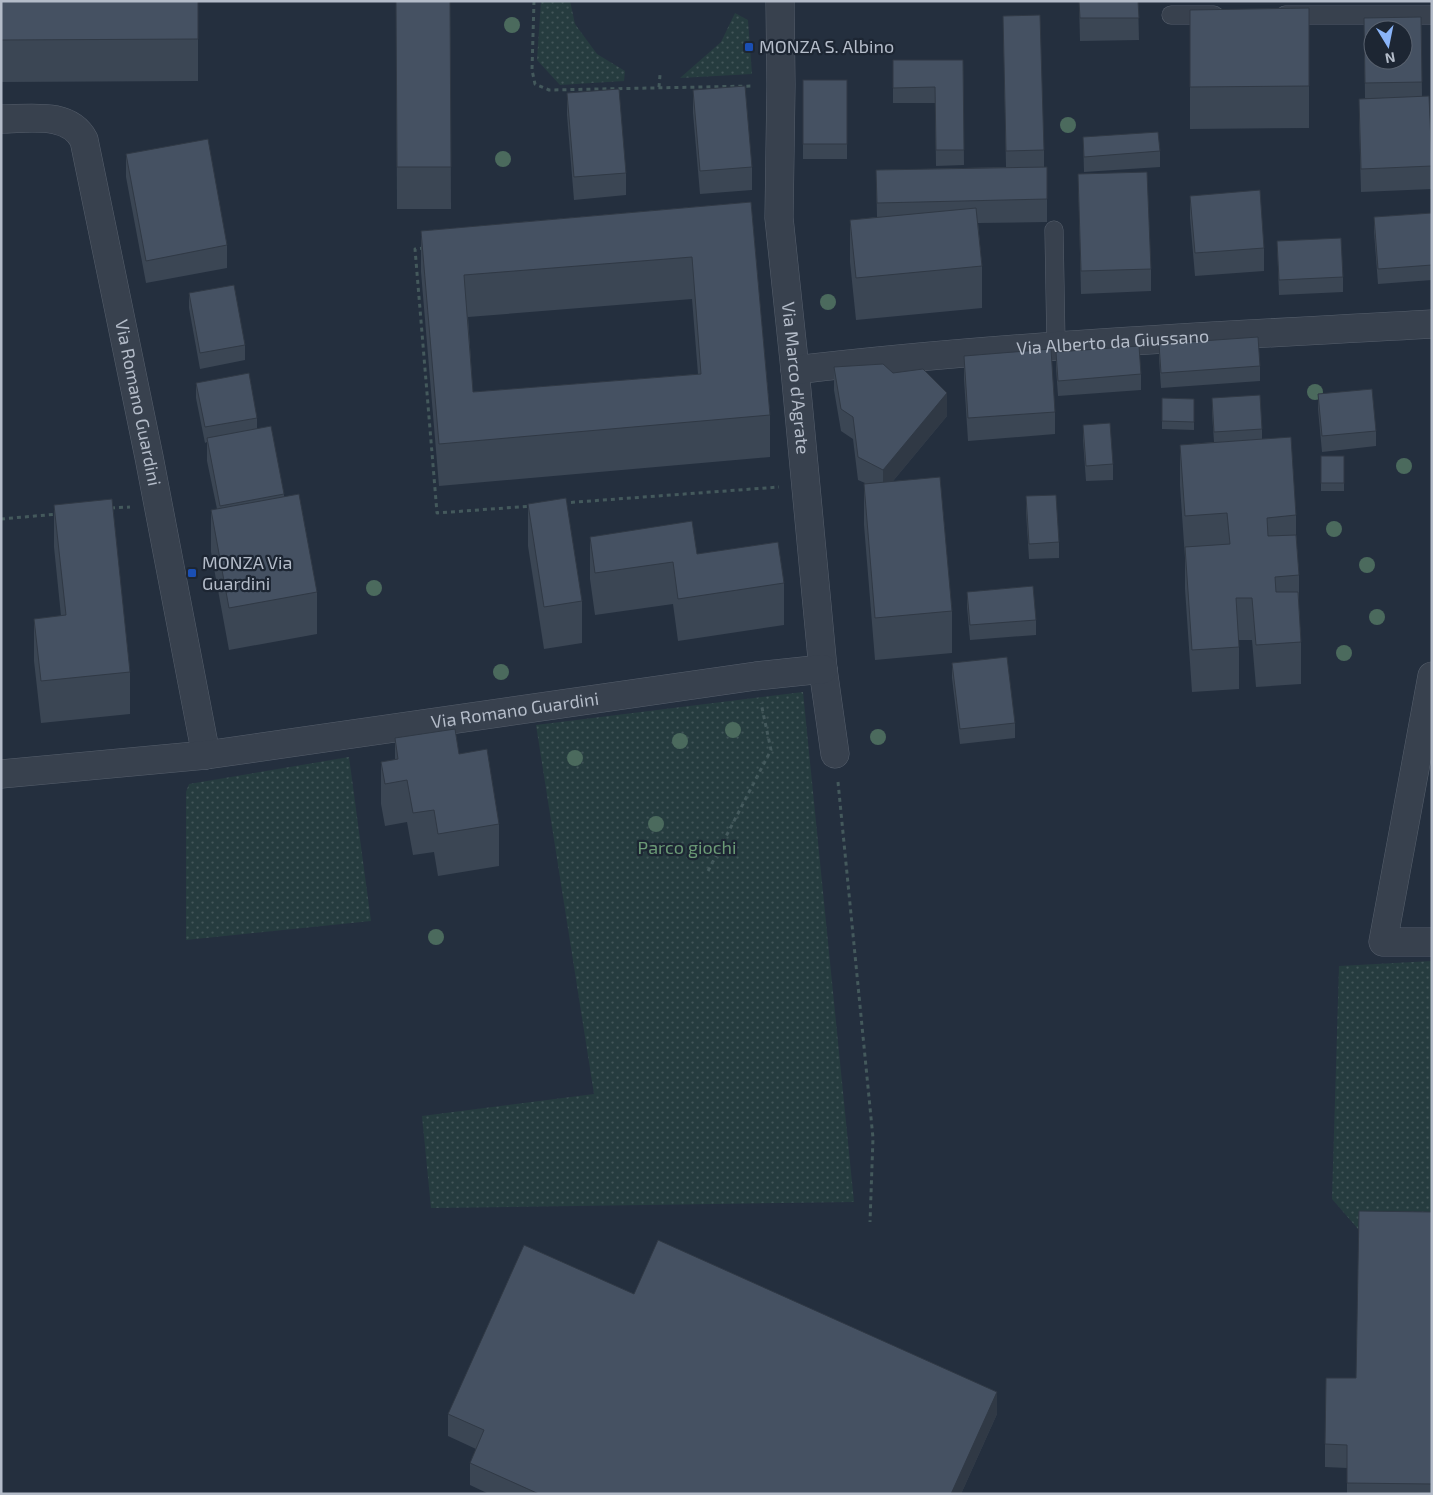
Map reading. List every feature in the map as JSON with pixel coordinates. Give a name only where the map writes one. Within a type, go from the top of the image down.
[{"type":"street","name":"Via Marco d'Agrate","points":[[780,1],[782,86],[778,218],[795,370],[823,669],[835,754]]},
{"type":"street","name":"Via Romano Guardini","points":[[1,119],[57,120],[76,129],[84,140],[158,504],[206,755]]},
{"type":"street","name":"Via Alberto da Giussano","points":[[795,370],[1056,345],[1432,324]]},
{"type":"street","name":"Via Romano Guardini","points":[[1,774],[206,755],[756,676],[823,669]]},
{"type":"street","points":[[1432,676],[1383,942],[1432,942]]},
{"type":"lane","points":[[1171,15],[1229,15]]},
{"type":"lane","points":[[1268,15],[1432,15]]},
{"type":"lane","points":[[1054,230],[1056,345]]},
{"type":"path","points":[[534,1],[532,70],[536,84],[549,90],[782,86]]},
{"type":"path","points":[[659,87],[660,75]]},
{"type":"path","points":[[425,248],[416,249],[437,513],[537,505]]},
{"type":"path","points":[[556,504],[805,485]]},
{"type":"path","points":[[109,509],[158,504]]},
{"type":"path","points":[[1,519],[60,513]]},
{"type":"path","points":[[708,871],[771,750],[756,676]]},
{"type":"path","points":[[835,754],[873,1138],[870,1222]]},
{"type":"green space","points":[[541,1],[570,1],[575,24],[597,54],[625,71],[624,81],[560,85],[537,60]]},
{"type":"green space","points":[[735,13],[748,20],[752,74],[680,78],[721,42]]},
{"type":"green space","name":"Parco giochi","points":[[803,692],[854,1202],[431,1208],[422,1116],[594,1094],[536,725]]},
{"type":"green space","points":[[349,757],[371,921],[186,940],[186,792],[189,784]]},
{"type":"green space","points":[[1432,961],[1432,1227],[1358,1229],[1332,1199],[1339,966]]},
{"type":"building","points":[[1,1],[198,1],[198,39],[1,40]]},
{"type":"building","points":[[396,1],[450,1],[451,167],[397,167]]},
{"type":"building","points":[[1079,1],[1138,1],[1139,18],[1080,18]]},
{"type":"building","points":[[1309,8],[1309,86],[1190,87],[1190,10]]},
{"type":"building","points":[[1040,15],[1044,150],[1006,151],[1003,16]]},
{"type":"building","points":[[1421,17],[1422,82],[1365,83],[1365,70],[1413,70],[1413,20],[1364,20],[1364,18]]},
{"type":"building","points":[[893,60],[963,60],[964,150],[936,150],[935,87],[893,88]]},
{"type":"building","points":[[803,80],[847,80],[847,144],[803,144]]},
{"type":"building","points":[[745,86],[752,167],[700,171],[693,90]]},
{"type":"building","points":[[619,89],[626,173],[574,177],[567,93]]},
{"type":"building","points":[[1429,96],[1432,166],[1361,169],[1359,99]]},
{"type":"building","points":[[1158,132],[1160,151],[1084,157],[1083,137]]},
{"type":"building","points":[[208,139],[227,245],[146,261],[126,154]]},
{"type":"building","points":[[1047,167],[1047,199],[877,203],[876,170]]},
{"type":"building","points":[[1147,172],[1151,269],[1081,271],[1078,174]]},
{"type":"building","points":[[1260,190],[1264,248],[1195,253],[1190,196]]},
{"type":"building","points":[[751,202],[770,415],[439,444],[421,231]],"holes":[[[692,257],[701,374],[473,392],[464,275]]]},
{"type":"building","points":[[976,208],[982,266],[856,278],[850,220]]},
{"type":"building","points":[[1432,213],[1432,265],[1378,269],[1374,217]]},
{"type":"building","points":[[1341,238],[1343,277],[1279,280],[1277,241]]},
{"type":"building","points":[[234,285],[245,345],[200,353],[189,293]]},
{"type":"building","points":[[1258,337],[1260,366],[1161,373],[1159,344]]},
{"type":"building","points":[[1139,346],[1141,374],[1058,381],[1056,352]]},
{"type":"building","points":[[1051,349],[1055,412],[968,418],[964,356]]},
{"type":"building","points":[[883,364],[893,373],[923,369],[947,393],[883,470],[858,457],[853,417],[841,409],[834,367]]},
{"type":"building","points":[[249,373],[257,418],[205,427],[196,383]]},
{"type":"building","points":[[1372,389],[1376,431],[1322,436],[1318,394]]},
{"type":"building","points":[[1260,395],[1262,429],[1214,432],[1212,398]]},
{"type":"building","points":[[1162,398],[1194,399],[1194,422],[1162,421]]},
{"type":"building","points":[[1110,423],[1113,464],[1086,466],[1083,425]]},
{"type":"building","points":[[271,426],[284,494],[220,506],[207,438]]},
{"type":"building","points":[[1291,437],[1296,515],[1267,518],[1268,536],[1296,535],[1299,575],[1275,577],[1276,592],[1298,592],[1301,642],[1256,645],[1252,598],[1236,598],[1239,647],[1192,650],[1185,547],[1230,544],[1227,513],[1185,516],[1180,445]]},
{"type":"building","points":[[1321,456],[1344,456],[1344,483],[1321,483]]},
{"type":"building","points":[[940,477],[952,611],[875,618],[864,484]]},
{"type":"building","points":[[299,494],[317,592],[229,608],[211,510]]},
{"type":"building","points":[[1056,495],[1059,542],[1029,544],[1026,496]]},
{"type":"building","points":[[566,498],[582,601],[544,607],[528,504]]},
{"type":"building","points":[[112,499],[130,672],[41,681],[34,619],[66,615],[54,505]]},
{"type":"building","points":[[692,521],[697,554],[778,542],[784,583],[678,599],[673,562],[595,573],[590,537]]},
{"type":"building","points":[[1033,586],[1036,620],[970,625],[967,592]]},
{"type":"building","points":[[1007,657],[1015,723],[960,729],[952,663]]},
{"type":"building","points":[[455,729],[459,754],[487,749],[499,824],[438,834],[434,810],[413,813],[407,780],[385,784],[381,762],[398,759],[395,738]]},
{"type":"building","points":[[1359,1211],[1432,1212],[1432,1484],[1347,1483],[1347,1445],[1325,1444],[1326,1378],[1356,1378]]},
{"type":"building","points":[[658,1240],[997,1392],[951,1494],[539,1494],[470,1463],[484,1430],[448,1414],[524,1245],[634,1294]]},
{"type":"place","name":"MONZA S. Albino","points":[[749,47]]},
{"type":"place","name":"MONZA Via Guardini","points":[[192,573]]}]
